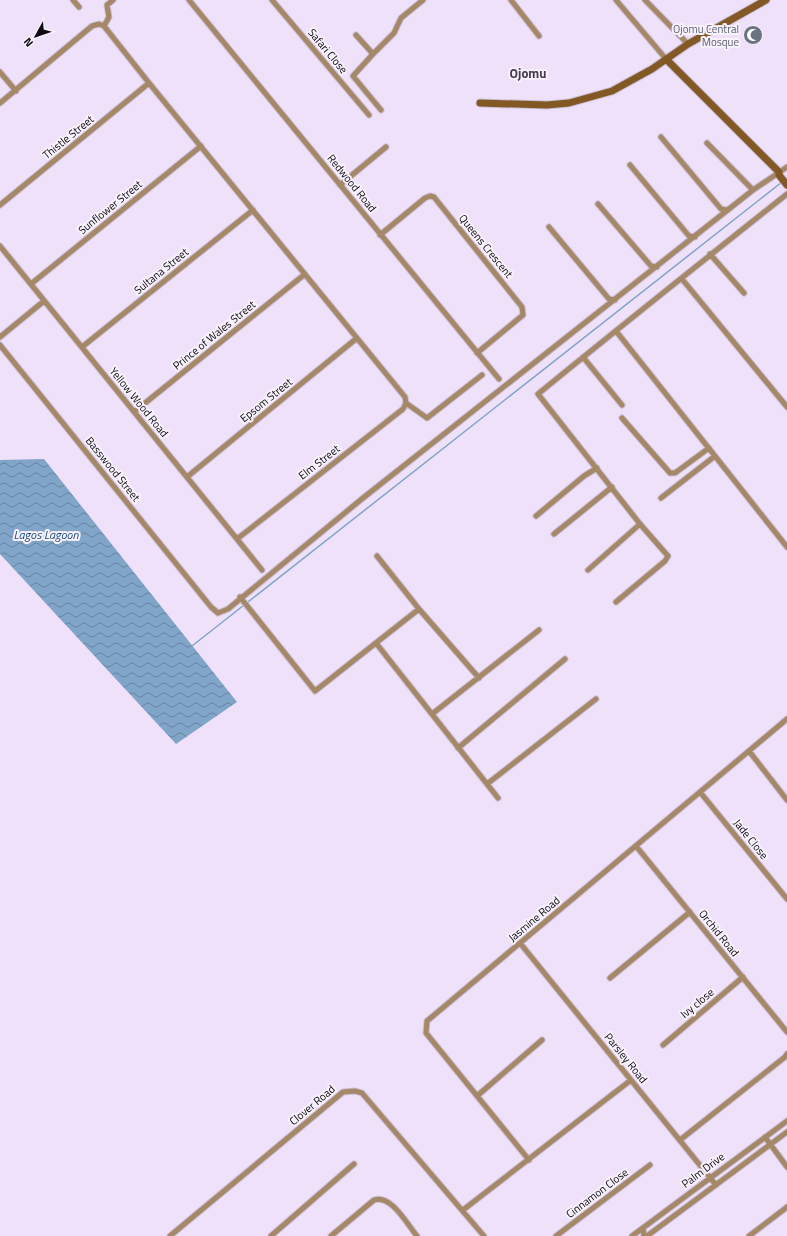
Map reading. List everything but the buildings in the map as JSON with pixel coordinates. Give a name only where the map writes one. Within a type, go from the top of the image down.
[{"type":"street","points":[[73,0],[79,7]]},
{"type":"street","points":[[104,26],[109,17],[107,5],[112,0]]},
{"type":"street","name":"Redwood Road","points":[[189,0],[499,379]]},
{"type":"street","name":"Safari Close","points":[[272,0],[368,115]]},
{"type":"street","points":[[381,110],[353,76],[394,33],[401,18],[423,0]]},
{"type":"street","points":[[511,0],[539,36]]},
{"type":"street","points":[[616,0],[666,60],[779,173],[787,185]]},
{"type":"street","points":[[645,0],[688,44]]},
{"type":"street","points":[[480,103],[547,105],[569,103],[612,91],[666,60],[688,44],[756,2],[766,0]]},
{"type":"street","points":[[0,103],[92,26],[99,24],[104,26],[306,274],[406,400],[427,418],[482,375]]},
{"type":"street","points":[[356,35],[373,54]]},
{"type":"street","points":[[0,72],[16,91]]},
{"type":"street","name":"Thistle Street","points":[[0,205],[149,83]]},
{"type":"street","points":[[661,137],[721,209],[728,210]]},
{"type":"street","points":[[707,143],[753,190]]},
{"type":"street","name":"Sunflower Street","points":[[31,284],[201,146]]},
{"type":"street","points":[[340,185],[386,147]]},
{"type":"street","points":[[630,165],[689,236],[695,236]]},
{"type":"street","points":[[419,609],[315,691],[241,598],[753,190],[787,167]]},
{"type":"street","points":[[616,602],[661,564],[668,556],[640,524],[538,394],[682,279],[710,254],[787,194]]},
{"type":"street","name":"Queens Crescent","points":[[380,235],[425,198],[430,196],[434,197],[522,307],[523,315],[477,353]]},
{"type":"street","points":[[598,204],[650,266],[656,267]]},
{"type":"street","name":"Sultana Street","points":[[82,347],[254,210]]},
{"type":"street","points":[[549,227],[609,299],[614,300]]},
{"type":"street","name":"Yellow Wood Road","points":[[0,246],[262,570]]},
{"type":"street","points":[[710,254],[744,293]]},
{"type":"street","name":"Prince of Wales Street","points":[[134,412],[306,274]]},
{"type":"street","points":[[682,279],[787,407]]},
{"type":"street","points":[[0,337],[44,300]]},
{"type":"street","points":[[616,331],[787,546]]},
{"type":"street","name":"Epsom Street","points":[[187,477],[357,338]]},
{"type":"street","name":"Basswood Street","points":[[0,345],[211,607],[218,613],[222,612],[241,598]]},
{"type":"street","points":[[583,357],[622,405]]},
{"type":"street","name":"Elm Street","points":[[237,538],[403,409],[406,400]]},
{"type":"street","points":[[622,418],[670,473],[675,474],[709,448]]},
{"type":"street","points":[[661,498],[715,456]]},
{"type":"street","points":[[536,516],[584,476],[597,468]]},
{"type":"street","points":[[554,534],[612,487]]},
{"type":"street","points":[[588,570],[640,524]]},
{"type":"street","points":[[377,556],[419,609],[479,678]]},
{"type":"street","points":[[432,714],[540,630]]},
{"type":"street","points":[[376,643],[498,798]]},
{"type":"street","points":[[458,748],[565,659]]},
{"type":"street","points":[[487,784],[596,699]]},
{"type":"street","name":"Jasmine Road","points":[[529,1160],[426,1033],[427,1021],[787,719]]},
{"type":"street","points":[[749,751],[787,800]]},
{"type":"street","name":"Jade Close","points":[[700,792],[787,899]]},
{"type":"street","name":"Orchid Road","points":[[636,846],[787,1032]]},
{"type":"street","points":[[610,978],[690,912]]},
{"type":"street","name":"Parsley Road","points":[[520,943],[716,1185]]},
{"type":"street","name":"Ivy close","points":[[663,1045],[743,977]]},
{"type":"street","points":[[477,1096],[542,1040]]},
{"type":"street","points":[[680,1140],[787,1054]]},
{"type":"street","points":[[463,1210],[631,1080]]},
{"type":"street","name":"Clover Road","points":[[170,1236],[342,1092],[348,1090],[362,1093],[484,1236]]},
{"type":"street","name":"Palm Drive","points":[[632,1236],[709,1177],[787,1121]]},
{"type":"street","name":"Palm Drive","points":[[647,1236],[787,1132]]},
{"type":"street","points":[[765,1137],[787,1166]]},
{"type":"street","points":[[271,1236],[354,1164]]},
{"type":"street","name":"Cinnamon Close","points":[[556,1236],[650,1165]]},
{"type":"street","points":[[331,1236],[374,1200],[379,1198],[389,1201],[417,1236]]},
{"type":"street","points":[[750,1236],[787,1207]]},
{"type":"street","points":[[643,1228],[644,1236]]},
{"type":"water","name":"Lagos Lagoon","points":[[44,459],[237,702],[176,744],[0,554],[0,460]]},
{"type":"waterway","points":[[192,646],[782,182]]},
{"type":"place","name":"Ojomu Central Mosque","points":[[753,35]]},
{"type":"district","name":"Ojomu","points":[[528,73]]}]
